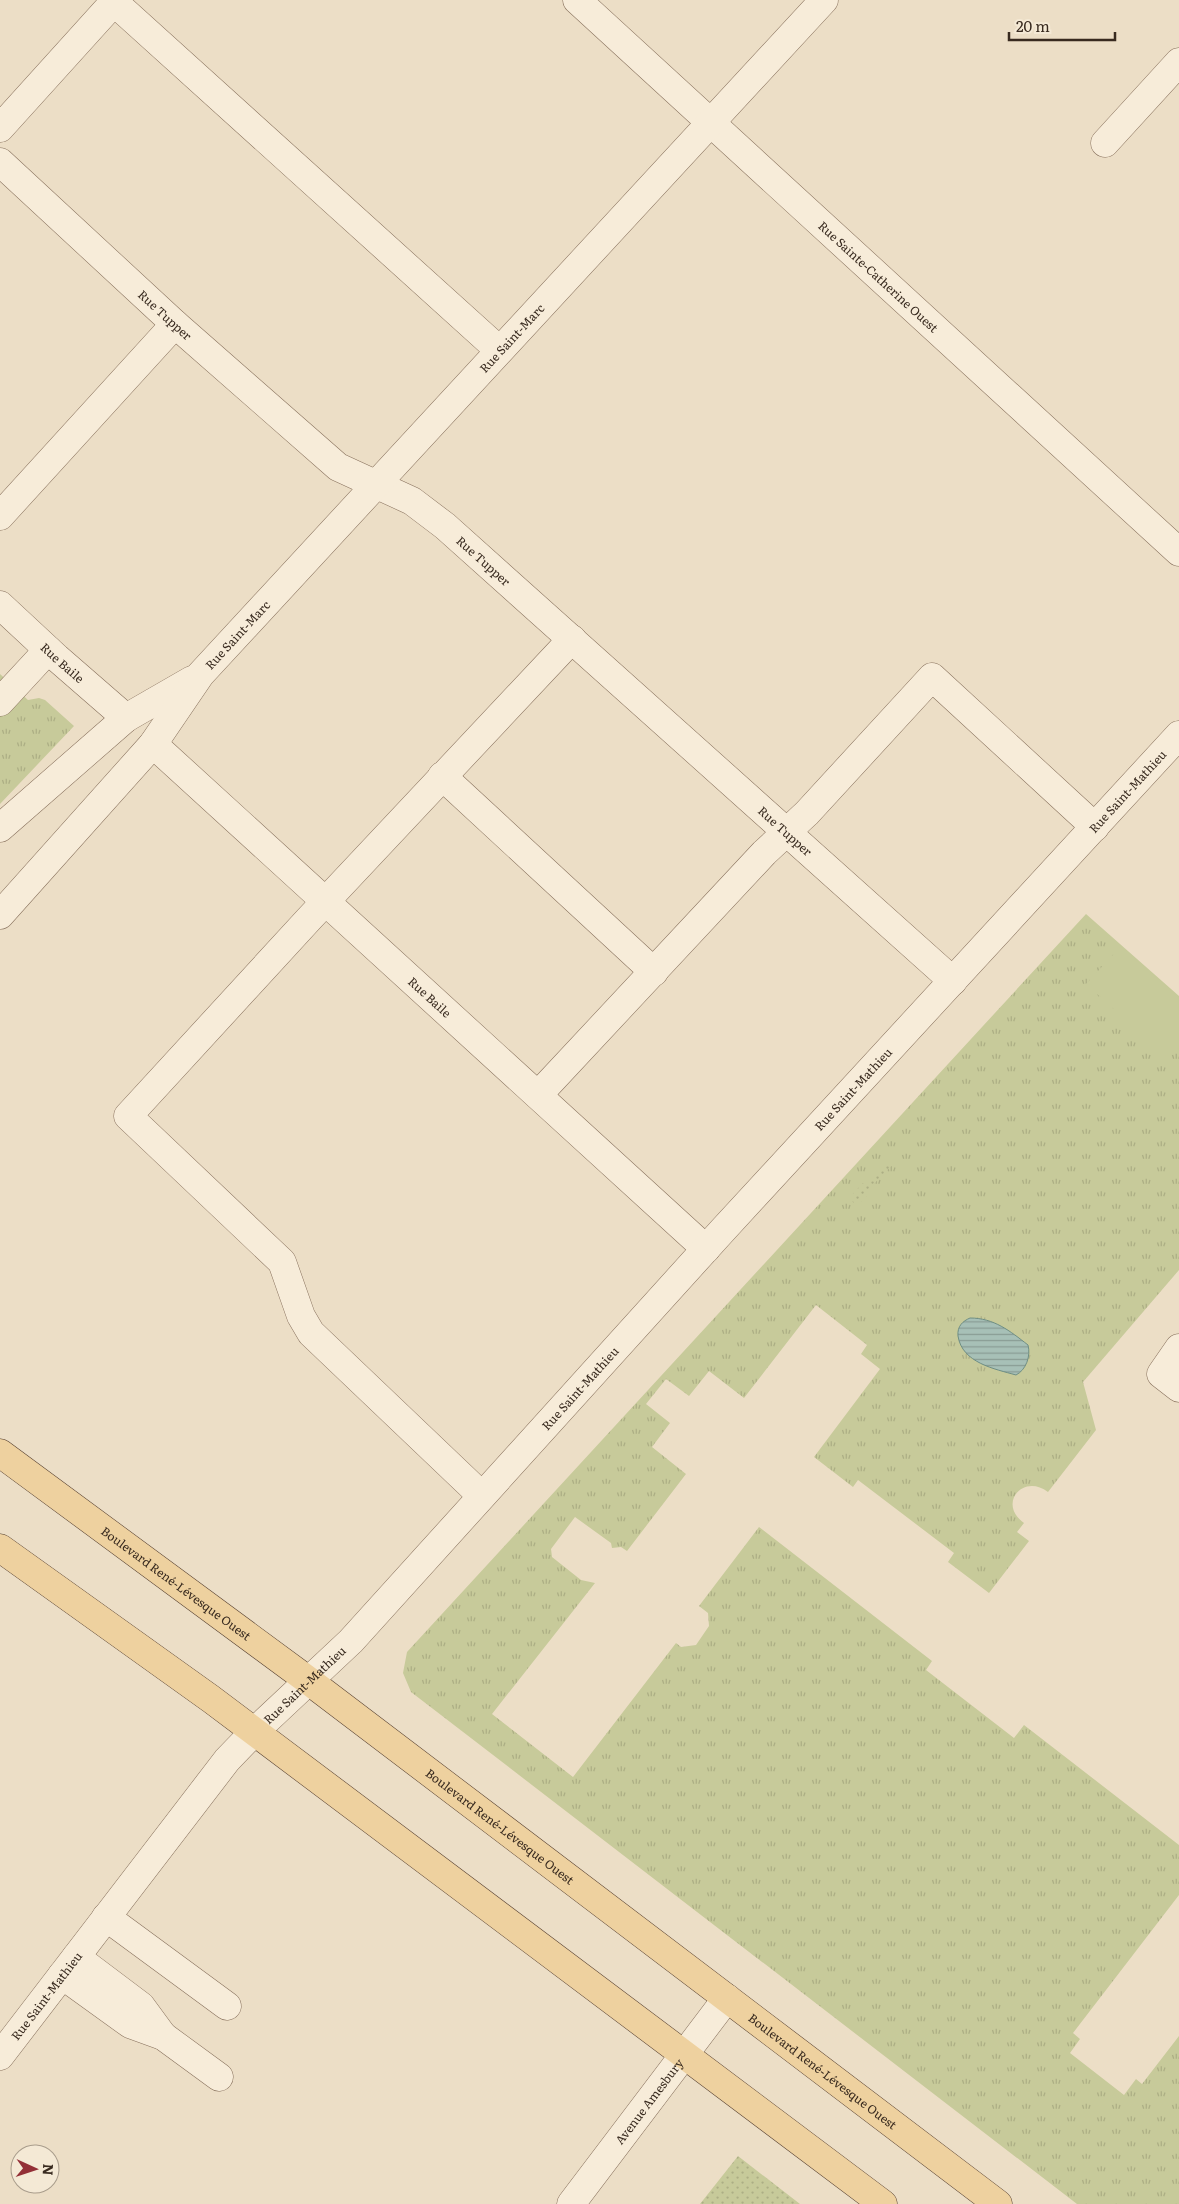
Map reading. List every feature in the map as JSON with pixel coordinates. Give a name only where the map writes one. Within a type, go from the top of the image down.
[{"type":"main road","name":"Boulevard René-Lévesque Ouest","points":[[0,1453],[309,1680],[998,2204]]},
{"type":"main road","points":[[0,1548],[211,1699],[883,2204]]},
{"type":"street","name":"Rue Sainte-Catherine Ouest","points":[[578,0],[1179,552]]},
{"type":"street","name":"Rue Saint-Marc","points":[[0,915],[153,744],[200,675],[824,0]]},
{"type":"street","points":[[0,128],[114,2],[499,350]]},
{"type":"street","points":[[1105,143],[1179,62]]},
{"type":"street","name":"Rue Tupper","points":[[0,162],[175,324],[338,467],[377,483],[422,507],[953,981]]},
{"type":"street","points":[[0,516],[175,324]]},
{"type":"street","name":"Rue Baile","points":[[0,605],[126,718]]},
{"type":"street","points":[[481,1496],[311,1333],[301,1316],[282,1262],[128,1116],[442,776],[572,639]]},
{"type":"street","points":[[0,702],[48,650]]},
{"type":"street","name":"Rue Saint-Marc","points":[[0,828],[126,718],[200,675]]},
{"type":"street","points":[[538,1096],[764,853],[787,832],[932,677],[1095,827]]},
{"type":"street","name":"Rue Saint-Mathieu","points":[[0,2056],[217,1772],[254,1732],[358,1634],[706,1249],[1179,735]]},
{"type":"street","name":"Rue Baile","points":[[153,744],[706,1249]]},
{"type":"street","points":[[442,776],[654,972]]},
{"type":"street","points":[[1179,1348],[1161,1374],[1179,1388]]},
{"type":"street","points":[[106,1917],[227,2006]]},
{"type":"street","points":[[69,1966],[141,2006],[163,2036],[219,2077]]},
{"type":"street","name":"Avenue Amesbury","points":[[571,2204],[727,1998]]},
{"type":"green space","points":[[0,674],[28,700],[39,698],[45,700],[74,726],[0,804]]},
{"type":"green space","points":[[1086,914],[1179,996],[1179,1270],[1083,1382],[1096,1430],[1048,1492],[1039,1487],[1030,1486],[1022,1488],[1016,1493],[1013,1507],[1016,1515],[1024,1523],[1017,1532],[1029,1541],[989,1593],[948,1562],[954,1553],[858,1480],[853,1487],[814,1457],[880,1369],[861,1354],[867,1345],[816,1305],[744,1398],[709,1371],[689,1396],[666,1379],[646,1404],[670,1423],[652,1447],[686,1474],[627,1551],[621,1547],[612,1548],[611,1543],[575,1517],[551,1549],[552,1557],[581,1580],[595,1583],[492,1714],[573,1777],[676,1643],[681,1647],[696,1645],[709,1626],[708,1613],[699,1606],[759,1527],[932,1661],[926,1670],[1014,1738],[1024,1725],[1179,1845],[1179,1895],[1073,2033],[1080,2039],[1070,2053],[1124,2095],[1136,2079],[1142,2084],[1179,2036],[1179,2204],[1077,2204],[411,1692],[403,1673],[407,1652]]},
{"type":"green space","points":[[1120,947],[1179,1002],[1179,1041],[1165,1056],[1086,984]]},
{"type":"green space","points":[[888,1162],[892,1165],[869,1189],[871,1192],[857,1206],[849,1198],[863,1183],[866,1185]]},
{"type":"green space","points":[[738,2156],[800,2204],[700,2204]]},
{"type":"water","points":[[970,1318],[987,1320],[994,1323],[1008,1330],[1028,1345],[1029,1354],[1027,1362],[1020,1373],[1016,1375],[989,1367],[966,1353],[958,1336],[958,1329],[961,1324]]}]
